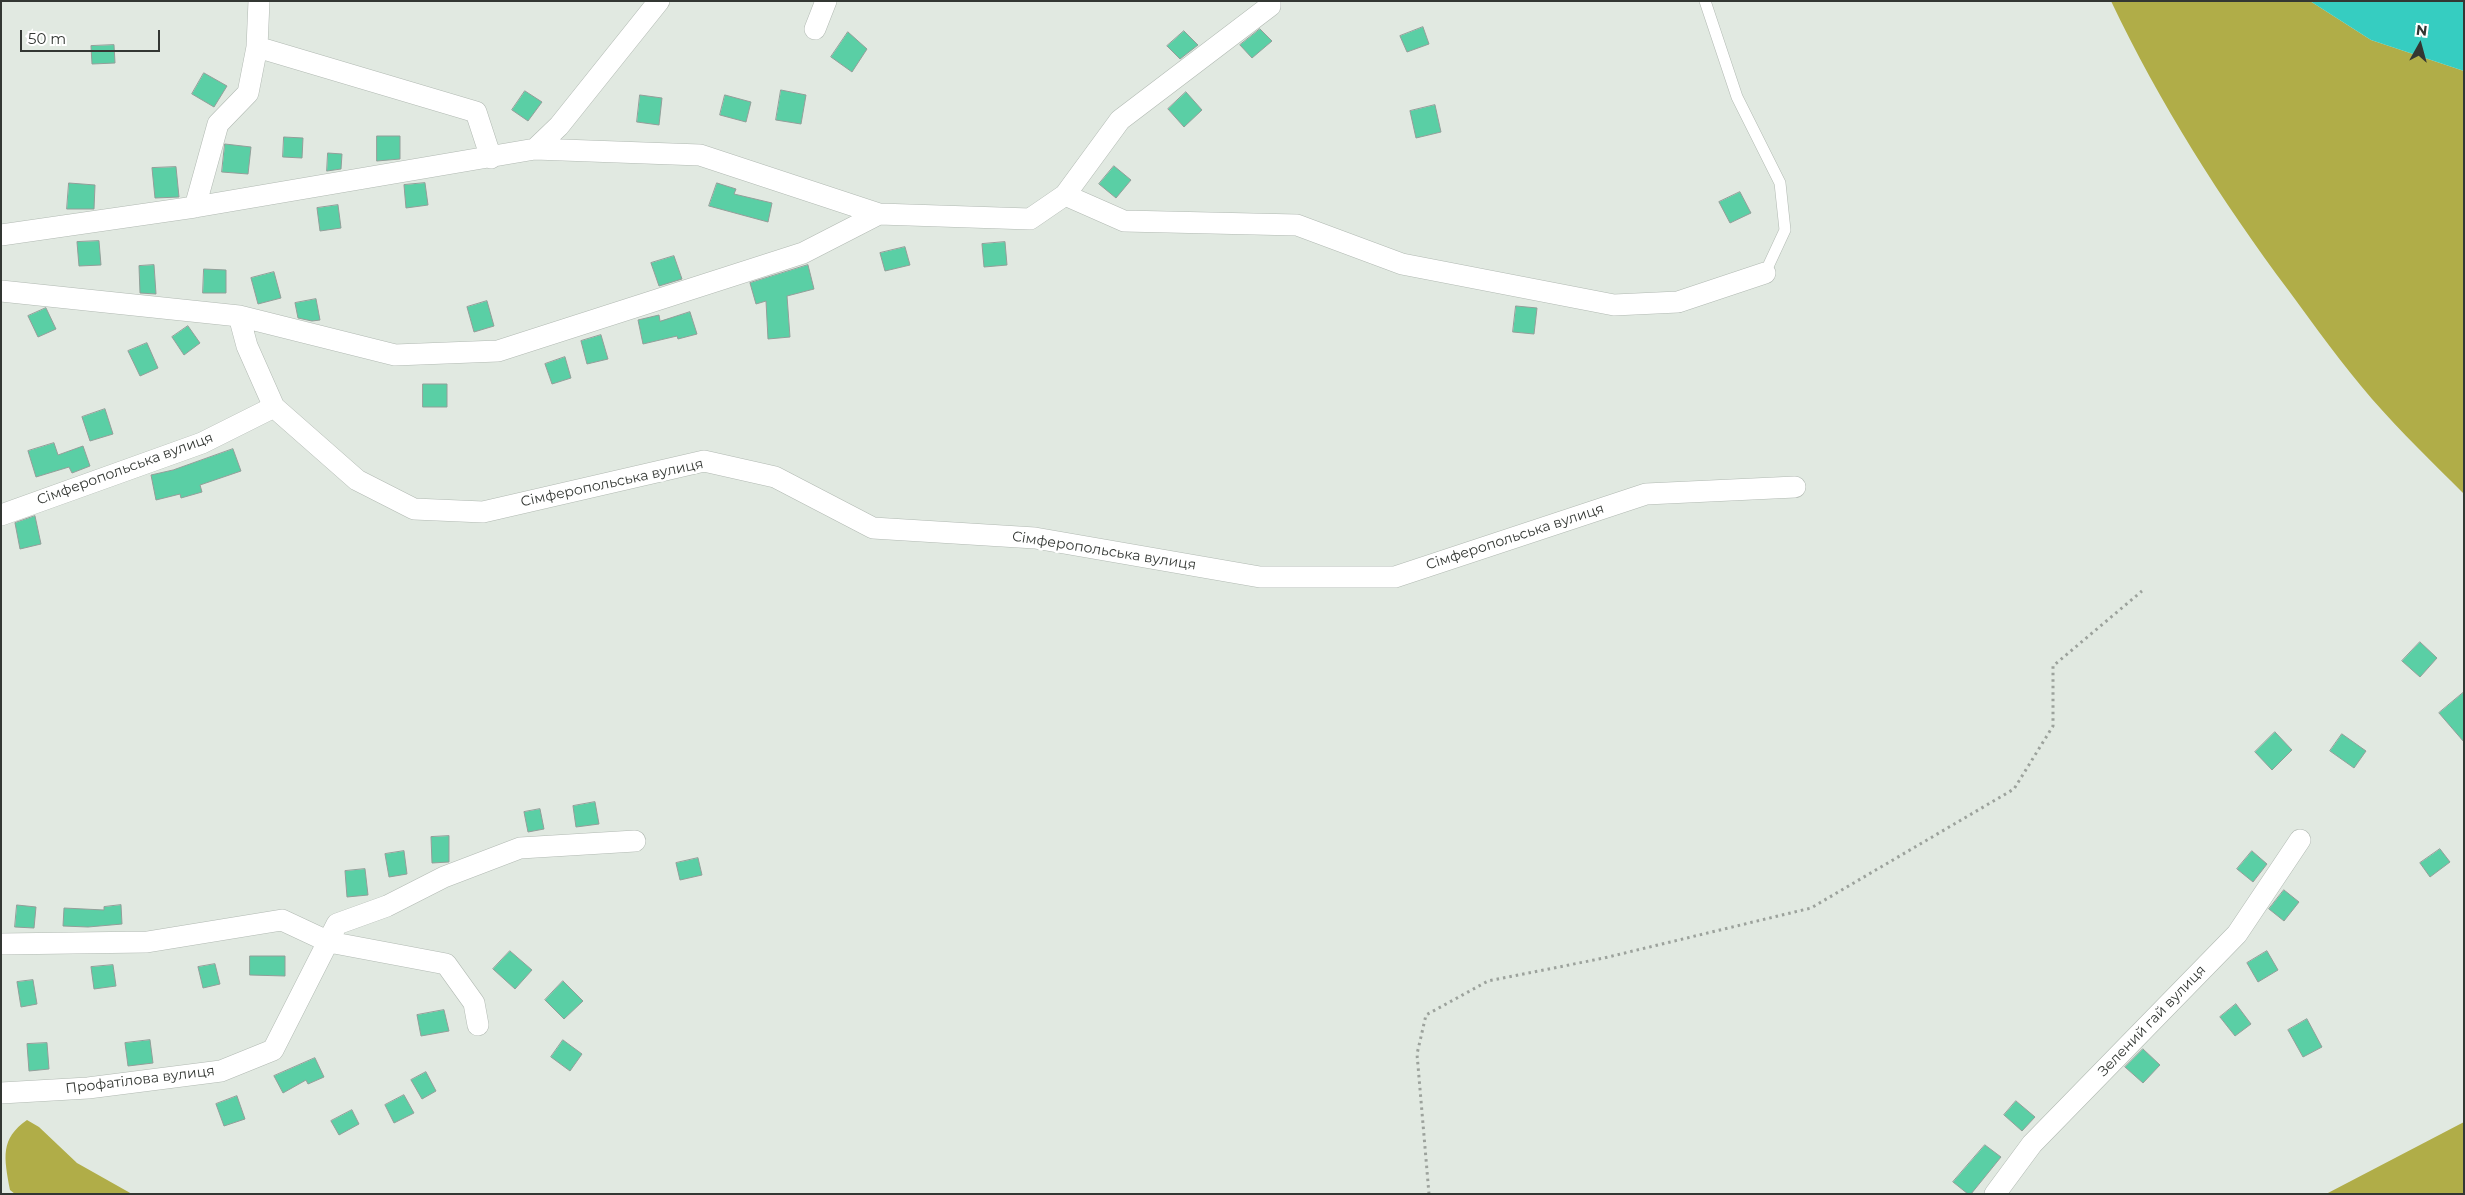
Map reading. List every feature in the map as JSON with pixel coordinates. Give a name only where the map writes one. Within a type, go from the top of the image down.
[{"type":"street","points":[[535,149],[559,126],[659,1]]},
{"type":"street","points":[[815,29],[826,1]]},
{"type":"street","points":[[1,235],[194,207],[535,149],[700,155],[879,214],[1030,219],[1065,195],[1120,120],[1270,6],[1270,1]]},
{"type":"street","points":[[194,207],[218,124],[248,93],[257,47],[255,2]]},
{"type":"street","points":[[257,47],[476,112],[491,158]]},
{"type":"street","points":[[1065,195],[1124,221],[1297,225],[1402,264],[1614,305],[1678,302],[1765,273]]},
{"type":"street","points":[[1,291],[238,316],[395,355],[498,351],[803,253],[879,214]]},
{"type":"street","name":"Сімферопольська вулиця","points":[[238,316],[247,346],[274,407],[357,480],[414,509],[483,512],[704,461],[775,477],[873,528],[1035,538],[1260,577],[1395,577],[1646,494],[1795,486]]},
{"type":"street","name":"Сімферопольська вулиця","points":[[1,515],[202,443],[274,407]]},
{"type":"street","name":"Зелений гай вулиця","points":[[1995,1194],[2032,1144],[2237,934],[2300,840]]},
{"type":"street","name":"Профатілова вулиця","points":[[1,1093],[88,1088],[221,1071],[273,1050],[337,924],[387,906],[444,878],[520,848],[635,841]]},
{"type":"street","points":[[1,944],[147,942],[282,920],[329,942],[446,964],[474,1003],[478,1025]]},
{"type":"lane","points":[[1704,1],[1737,97],[1780,183],[1785,230],[1765,273]]},
{"type":"path","points":[[1429,1194],[1417,1054],[1426,1015],[1488,981],[1604,958],[1811,908],[2014,789],[2053,726],[2053,666],[2142,591]]},
{"type":"shaded area","points":[[2111,1],[2310,1],[2371,40],[2464,71],[2464,494],[2372,399],[2350,373],[2264,257],[2239,222],[2171,114]]},
{"type":"shaded area","points":[[27,1120],[39,1127],[77,1163],[132,1194],[15,1194],[10,1190],[6,1168],[6,1150],[12,1134]]},
{"type":"shaded area","points":[[2464,1122],[2464,1194],[2326,1194]]},
{"type":"water","points":[[2310,1],[2464,1],[2464,71],[2371,40]]},
{"type":"building","points":[[1423,27],[1429,44],[1407,52],[1400,36]]},
{"type":"building","points":[[1260,29],[1272,41],[1252,58],[1240,45]]},
{"type":"building","points":[[1184,31],[1198,45],[1180,59],[1167,46]]},
{"type":"building","points":[[848,32],[867,49],[852,72],[831,57]]},
{"type":"building","points":[[114,45],[115,63],[92,64],[91,46]]},
{"type":"building","points":[[204,73],[227,86],[214,107],[192,94]]},
{"type":"building","points":[[781,90],[806,95],[801,124],[776,120]]},
{"type":"building","points":[[525,91],[542,102],[528,121],[512,110]]},
{"type":"building","points":[[1186,92],[1202,110],[1184,127],[1168,109]]},
{"type":"building","points":[[640,95],[662,98],[659,125],[637,122]]},
{"type":"building","points":[[725,95],[751,102],[746,122],[720,115]]},
{"type":"building","points":[[1435,105],[1441,132],[1416,138],[1410,111]]},
{"type":"building","points":[[377,136],[400,136],[400,159],[377,161]]},
{"type":"building","points":[[284,137],[303,138],[302,158],[283,157]]},
{"type":"building","points":[[225,144],[251,147],[248,174],[222,172]]},
{"type":"building","points":[[328,153],[342,154],[341,169],[327,171]]},
{"type":"building","points":[[1114,166],[1131,180],[1116,198],[1099,184]]},
{"type":"building","points":[[176,167],[179,197],[155,198],[152,168]]},
{"type":"building","points":[[69,183],[95,185],[94,209],[67,209]]},
{"type":"building","points":[[425,183],[428,205],[406,208],[404,185]]},
{"type":"building","points":[[717,183],[736,189],[734,194],[772,203],[768,222],[709,206]]},
{"type":"building","points":[[1740,192],[1751,213],[1730,223],[1719,202]]},
{"type":"building","points":[[338,205],[341,228],[320,231],[317,208]]},
{"type":"building","points":[[99,241],[101,265],[79,266],[77,242]]},
{"type":"building","points":[[1005,242],[1007,265],[984,267],[982,244]]},
{"type":"building","points":[[905,247],[910,265],[885,271],[880,253]]},
{"type":"building","points":[[674,256],[682,279],[659,286],[651,263]]},
{"type":"building","points":[[154,265],[156,294],[140,293],[139,266]]},
{"type":"building","points":[[808,265],[814,289],[787,296],[790,337],[768,339],[766,301],[756,304],[750,283]]},
{"type":"building","points":[[204,269],[226,270],[226,293],[203,293]]},
{"type":"building","points":[[274,272],[281,298],[258,304],[251,278]]},
{"type":"building","points":[[316,299],[320,320],[312,321],[298,318],[295,303]]},
{"type":"building","points":[[487,301],[494,326],[474,332],[467,307]]},
{"type":"building","points":[[1516,306],[1537,308],[1534,334],[1513,332]]},
{"type":"building","points":[[46,308],[56,329],[38,337],[28,316]]},
{"type":"building","points":[[690,312],[697,334],[678,339],[677,336],[643,344],[638,320],[659,315],[660,321]]},
{"type":"building","points":[[188,326],[200,343],[184,355],[172,337]]},
{"type":"building","points":[[601,335],[608,359],[587,364],[581,341]]},
{"type":"building","points":[[147,343],[158,368],[140,376],[128,351]]},
{"type":"building","points":[[565,357],[571,378],[552,384],[545,364]]},
{"type":"building","points":[[423,384],[447,384],[447,407],[423,407]]},
{"type":"building","points":[[105,409],[113,434],[90,441],[82,417]]},
{"type":"building","points":[[54,443],[58,455],[83,446],[90,466],[72,473],[69,467],[36,477],[28,451]]},
{"type":"building","points":[[233,449],[241,471],[200,485],[202,492],[181,498],[180,494],[156,500],[151,475],[173,470]]},
{"type":"building","points":[[35,516],[41,544],[20,549],[15,523]]},
{"type":"building","points":[[2420,642],[2437,658],[2420,677],[2402,661]]},
{"type":"building","points":[[2464,692],[2464,742],[2439,713]]},
{"type":"building","points":[[2275,732],[2292,750],[2272,770],[2255,752]]},
{"type":"building","points":[[2342,734],[2366,751],[2354,768],[2330,751]]},
{"type":"building","points":[[595,802],[599,824],[576,827],[573,806]]},
{"type":"building","points":[[540,809],[544,829],[528,832],[524,812]]},
{"type":"building","points":[[449,836],[449,862],[432,863],[431,837]]},
{"type":"building","points":[[2440,849],[2450,862],[2430,877],[2420,863]]},
{"type":"building","points":[[404,851],[407,874],[389,877],[385,854]]},
{"type":"building","points":[[2252,851],[2267,864],[2253,882],[2237,869]]},
{"type":"building","points":[[698,858],[702,875],[680,880],[676,863]]},
{"type":"building","points":[[365,869],[368,895],[347,897],[345,871]]},
{"type":"building","points":[[2284,890],[2299,902],[2284,921],[2269,909]]},
{"type":"building","points":[[17,905],[36,907],[34,928],[15,927]]},
{"type":"building","points":[[121,905],[122,924],[88,927],[63,926],[64,908],[104,910],[104,907]]},
{"type":"building","points":[[510,951],[532,970],[515,989],[493,969]]},
{"type":"building","points":[[2267,951],[2278,970],[2258,982],[2247,963]]},
{"type":"building","points":[[250,956],[285,956],[285,976],[250,975]]},
{"type":"building","points":[[215,964],[220,984],[203,988],[198,967]]},
{"type":"building","points":[[113,965],[116,986],[94,989],[91,967]]},
{"type":"building","points":[[33,980],[37,1004],[21,1007],[17,982]]},
{"type":"building","points":[[563,981],[583,1001],[564,1019],[545,1000]]},
{"type":"building","points":[[2236,1004],[2251,1024],[2235,1036],[2220,1017]]},
{"type":"building","points":[[444,1010],[449,1031],[421,1036],[417,1015]]},
{"type":"building","points":[[2307,1019],[2322,1047],[2303,1057],[2288,1030]]},
{"type":"building","points":[[150,1040],[153,1063],[128,1066],[125,1043]]},
{"type":"building","points":[[563,1040],[582,1054],[570,1071],[551,1057]]},
{"type":"building","points":[[47,1043],[49,1069],[29,1071],[27,1044]]},
{"type":"building","points":[[2143,1049],[2160,1065],[2143,1083],[2125,1067]]},
{"type":"building","points":[[315,1058],[324,1077],[308,1084],[306,1080],[283,1093],[274,1076]]},
{"type":"building","points":[[426,1072],[436,1091],[422,1099],[411,1080]]},
{"type":"building","points":[[404,1095],[414,1113],[394,1123],[385,1105]]},
{"type":"building","points":[[237,1096],[245,1119],[224,1126],[216,1104]]},
{"type":"building","points":[[2016,1101],[2035,1117],[2022,1131],[2004,1115]]},
{"type":"building","points":[[352,1110],[359,1124],[339,1135],[331,1121]]},
{"type":"building","points":[[1985,1145],[2001,1157],[1971,1194],[1968,1194],[1953,1182]]}]
